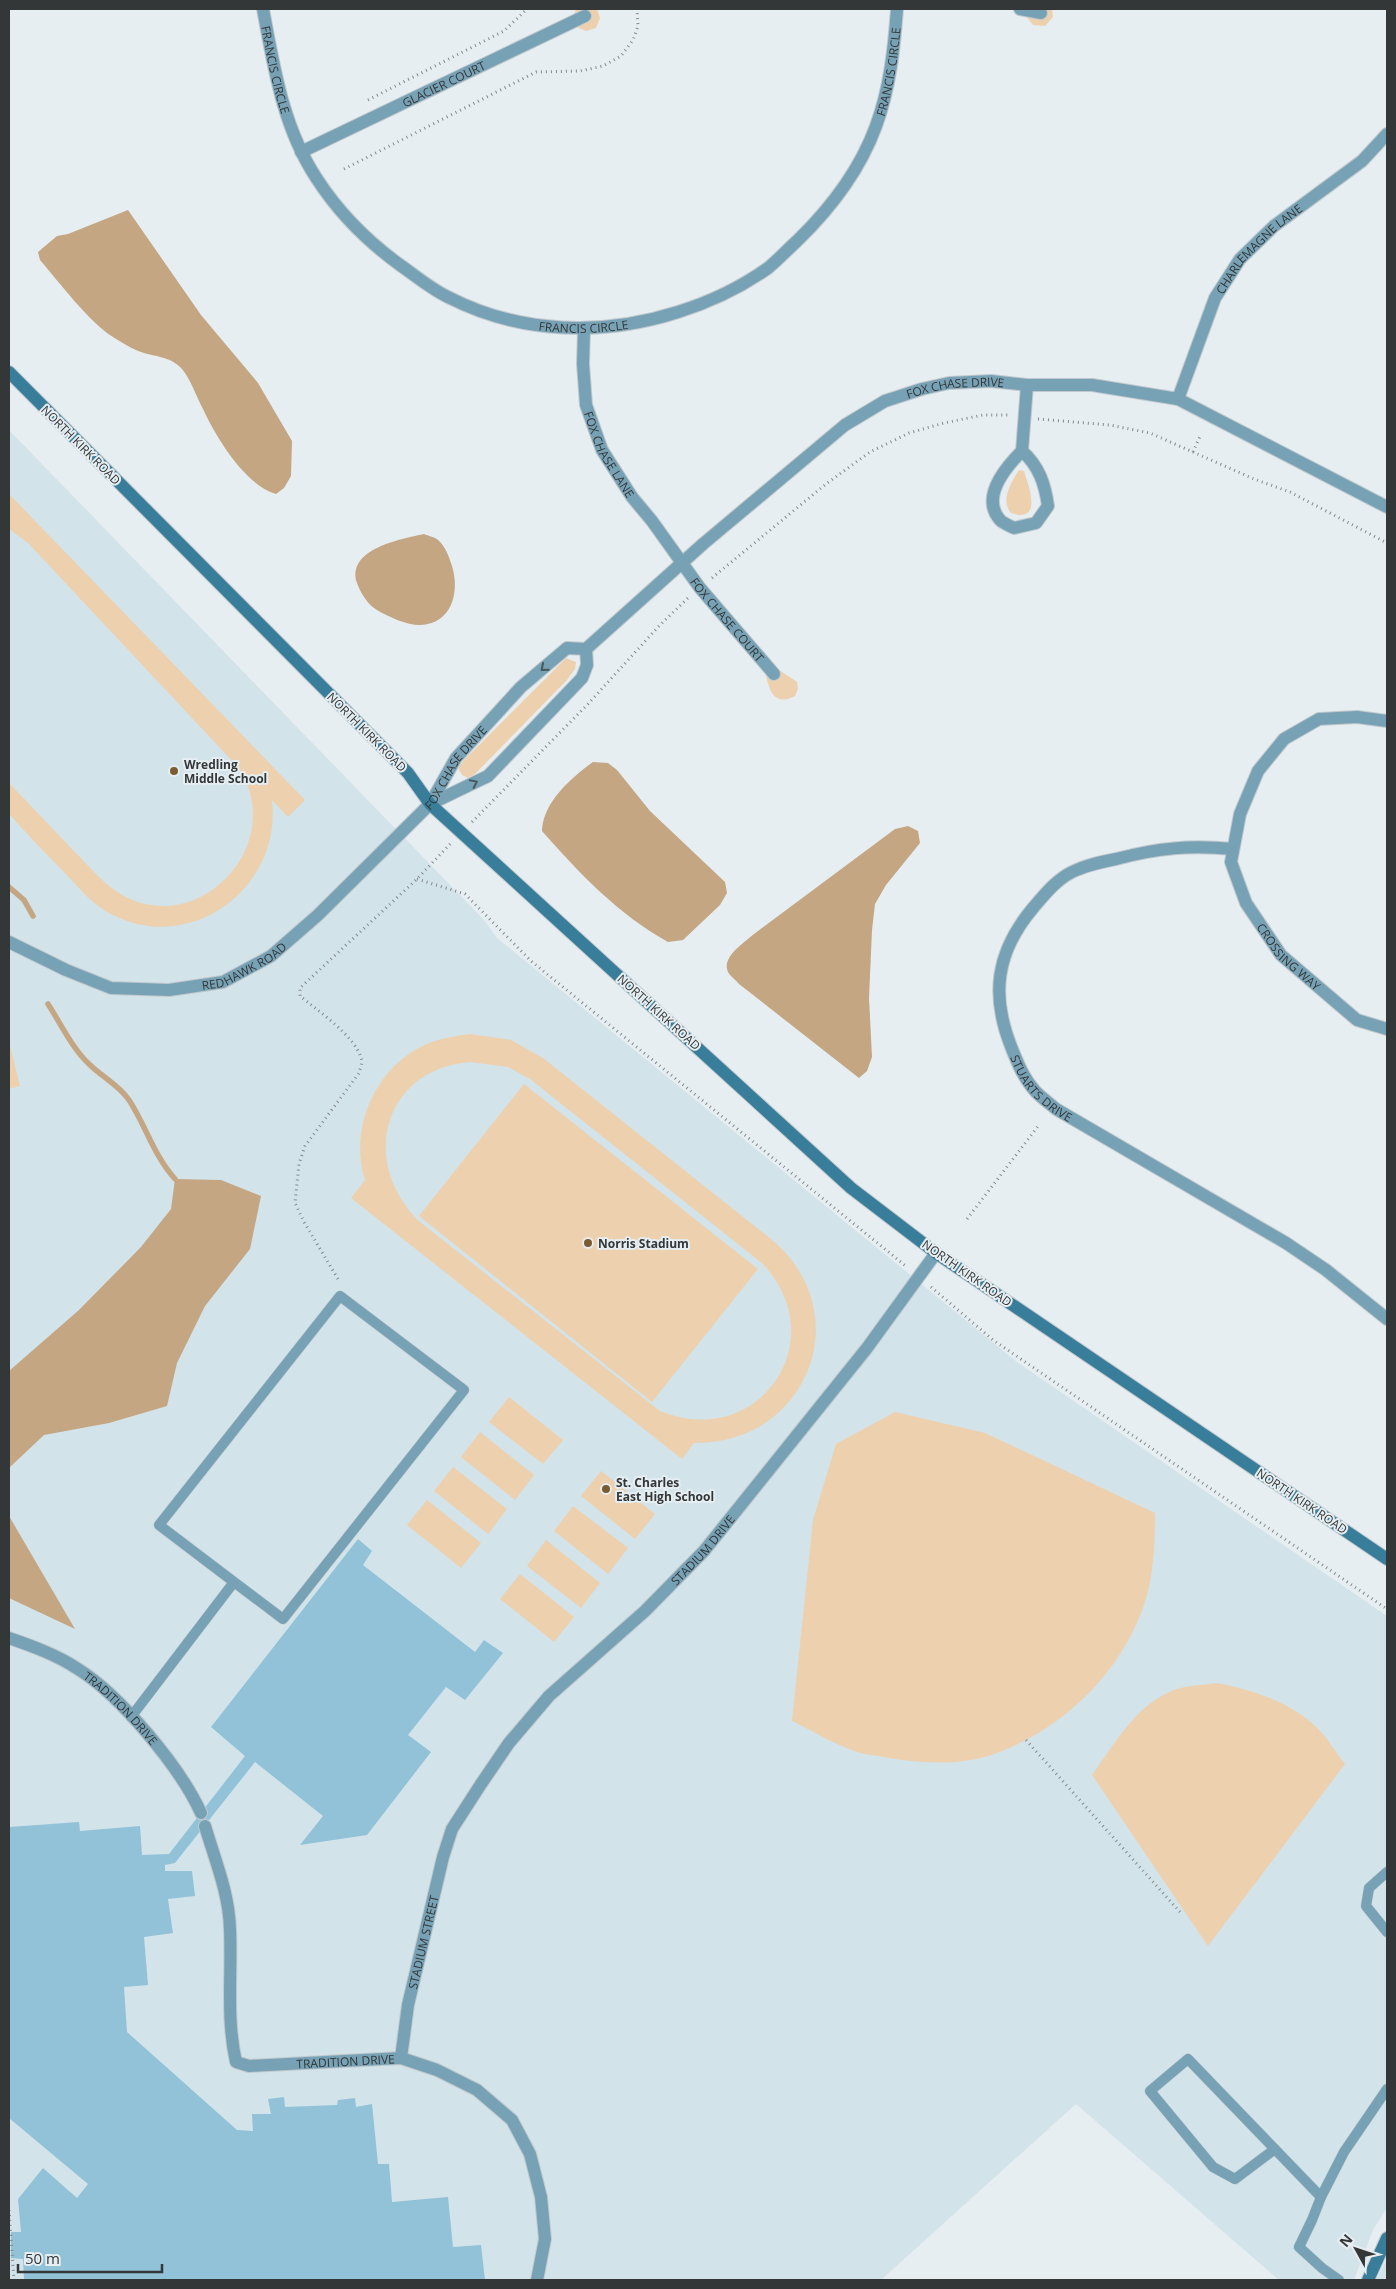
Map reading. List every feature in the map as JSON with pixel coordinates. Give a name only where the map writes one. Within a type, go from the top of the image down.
[{"type":"main road","name":"NORTH KIRK ROAD","points":[[9,372],[408,773],[430,804],[851,1188],[936,1252],[1387,1559]]},
{"type":"main road","points":[[1368,2280],[1387,2238]]},
{"type":"street","name":"FRANCIS CIRCLE","points":[[263,9],[276,81],[286,115],[302,152],[316,179],[340,211],[371,243],[449,298],[489,314],[535,325],[584,329],[614,328],[656,319],[714,300],[769,268],[820,218],[854,171],[876,128],[892,71],[897,9]]},
{"type":"street","points":[[1020,9],[1040,13]]},
{"type":"street","name":"GLACIER COURT","points":[[302,152],[585,16]]},
{"type":"street","name":"CHARLEMAGNE LANE","points":[[1178,399],[1215,298],[1240,259],[1274,226],[1362,161],[1387,134]]},
{"type":"street","name":"FOX CHASE LANE","points":[[584,329],[583,364],[586,405],[602,450],[632,497],[683,562]]},
{"type":"street","name":"FOX CHASE DRIVE","points":[[430,804],[456,758],[521,687],[567,648],[586,649],[683,562],[845,425],[885,401],[922,389],[948,384],[991,381],[1027,385],[1092,386],[1178,399],[1387,506]]},
{"type":"street","points":[[1022,451],[1034,462],[1045,488],[1048,506],[1036,523],[1014,528],[1001,520],[993,507],[994,488],[1008,465],[1022,451],[1027,385]]},
{"type":"street","name":"FOX CHASE COURT","points":[[683,562],[700,588],[774,674]]},
{"type":"street","name":"FOX CHASE DRIVE","points":[[430,804],[488,776],[582,678],[587,665],[586,649]]},
{"type":"street","points":[[1232,849],[1240,814],[1258,771],[1284,739],[1319,719],[1357,717],[1387,721]]},
{"type":"street","name":"REDHAWK ROAD","points":[[9,942],[66,970],[111,988],[169,990],[223,982],[271,956],[305,927],[430,804]]},
{"type":"street","name":"STUARTS DRIVE","points":[[1232,849],[1198,846],[1153,850],[1088,866],[1071,873],[1056,884],[1024,918],[1005,953],[998,982],[999,1005],[1004,1029],[1020,1068],[1029,1084],[1056,1109],[1286,1242],[1326,1270],[1387,1319]]},
{"type":"street","name":"CROSSING WAY","points":[[1232,849],[1231,862],[1246,902],[1281,955],[1357,1020],[1387,1029]]},
{"type":"street","name":"STADIUM DRIVE","points":[[452,1829],[509,1743],[549,1696],[645,1611],[704,1550],[867,1348],[936,1252]]},
{"type":"street","name":"TRADITION DRIVE","points":[[9,1638],[36,1648],[79,1669],[114,1699],[184,1780],[201,1813]]},
{"type":"street","name":"TRADITION DRIVE","points":[[205,1826],[226,1893],[230,1928],[230,2017],[236,2062],[249,2066],[401,2058],[437,2070],[477,2090],[512,2120],[530,2154],[541,2197],[545,2239],[537,2280]]},
{"type":"street","name":"STADIUM STREET","points":[[401,2058],[408,2005],[442,1857],[452,1829]]},
{"type":"lane","points":[[340,1296],[464,1390],[283,1619],[234,1582],[159,1524],[340,1296]]},
{"type":"lane","points":[[131,1717],[234,1582]]},
{"type":"lane","points":[[1387,1872],[1369,1888],[1366,1906],[1387,1932]]},
{"type":"lane","points":[[1274,2149],[1235,2179],[1213,2166],[1150,2091],[1188,2060],[1321,2197]]},
{"type":"lane","points":[[1339,2280],[1322,2268],[1299,2247],[1321,2197],[1344,2152],[1387,2090]]},
{"type":"path","points":[[362,104],[504,31],[527,9]]},
{"type":"path","points":[[344,169],[536,72],[580,72],[603,66],[621,56],[633,40],[638,26],[637,9]]},
{"type":"path","points":[[338,1279],[304,1222],[295,1203],[299,1164],[305,1146],[359,1073],[362,1059],[356,1048],[343,1033],[300,996],[300,988],[417,879],[588,704],[659,626],[700,588],[826,484],[870,452],[909,433],[983,415],[1110,425],[1150,433],[1254,479],[1290,492],[1387,543]]},
{"type":"path","points":[[1193,452],[1201,434]]},
{"type":"path","points":[[417,879],[465,894],[531,961],[919,1276],[993,1340],[1387,1609]]},
{"type":"path","points":[[967,1219],[1039,1125]]},
{"type":"path","points":[[1026,1740],[1180,1912]]},
{"type":"path","points":[[9,2210],[14,2280]]},
{"type":"shaded area","points":[[576,9],[597,9],[600,18],[596,28],[586,31],[576,27],[573,17]]},
{"type":"shaded area","points":[[1026,9],[1052,9],[1053,17],[1045,26],[1033,25],[1026,16]]},
{"type":"shaded area","points":[[128,210],[201,315],[258,383],[292,441],[291,476],[284,488],[276,494],[264,489],[253,481],[233,459],[216,433],[191,383],[177,364],[133,349],[113,337],[94,322],[40,260],[38,252],[57,236],[68,234]]},
{"type":"shaded area","name":"St. Charles East High School","points":[[9,430],[484,920],[497,938],[1017,1362],[1387,1616],[1387,2208],[1373,2230],[1354,2280],[1279,2280],[1076,2104],[881,2280],[9,2280]]},
{"type":"shaded area","points":[[1019,470],[1024,471],[1031,494],[1030,508],[1027,513],[1021,515],[1011,513],[1006,503],[1008,492]]},
{"type":"shaded area","points":[[9,494],[305,800],[288,817],[272,800],[271,831],[263,860],[248,885],[227,904],[202,919],[174,926],[145,925],[107,912],[81,891],[9,814],[9,783],[92,870],[113,889],[130,899],[159,906],[187,902],[212,890],[232,871],[246,848],[253,821],[250,793],[236,765],[28,543],[9,529]]},
{"type":"shaded area","points":[[424,534],[437,539],[445,549],[452,566],[455,586],[451,605],[440,619],[431,623],[415,625],[392,618],[370,605],[358,587],[356,571],[360,562],[367,554],[378,548],[402,539]]},
{"type":"shaded area","points":[[566,658],[576,662],[575,669],[567,680],[475,774],[468,778],[462,775],[458,768],[464,760]]},
{"type":"shaded area","points":[[770,664],[797,682],[798,689],[795,696],[787,699],[775,697],[769,686],[764,665]]},
{"type":"shaded area","points":[[593,762],[608,763],[617,770],[650,811],[725,882],[727,893],[720,905],[683,940],[668,942],[616,906],[585,878],[542,831],[547,810],[553,801],[567,783]]},
{"type":"shaded area","points":[[908,826],[918,831],[920,843],[886,885],[875,904],[869,998],[872,1057],[867,1071],[859,1078],[739,984],[729,974],[727,966],[735,950],[754,934],[895,829]]},
{"type":"shaded area","points":[[470,1034],[511,1040],[543,1058],[771,1239],[798,1269],[812,1302],[816,1337],[808,1370],[791,1399],[766,1422],[733,1438],[694,1443],[682,1459],[351,1198],[365,1180],[361,1160],[361,1139],[364,1119],[371,1100],[381,1082],[395,1066],[411,1053],[429,1043],[449,1037]],"holes":[[[470,1062],[508,1067],[530,1079],[763,1264],[783,1294],[791,1326],[788,1355],[775,1382],[754,1403],[727,1416],[695,1419],[660,1411],[420,1222],[401,1199],[390,1174],[386,1148],[389,1123],[399,1100],[416,1082],[440,1069]]]},
{"type":"shaded area","points":[[9,1042],[20,1086],[9,1089]]},
{"type":"shaded area","name":"Norris Stadium","points":[[524,1084],[758,1269],[652,1402],[419,1216]]},
{"type":"shaded area","points":[[175,1179],[221,1180],[261,1196],[250,1249],[205,1306],[177,1363],[167,1406],[109,1423],[44,1435],[9,1468],[9,1371],[79,1310],[141,1247],[171,1209]]},
{"type":"shaded area","points":[[509,1397],[563,1440],[543,1464],[489,1422]]},
{"type":"shaded area","points":[[895,1412],[985,1433],[1155,1513],[1152,1571],[1146,1599],[1135,1627],[1109,1670],[1093,1689],[1055,1722],[1034,1736],[988,1756],[962,1761],[922,1762],[863,1754],[841,1746],[792,1721],[813,1520],[836,1444]]},
{"type":"shaded area","points":[[480,1432],[534,1475],[515,1500],[461,1457]]},
{"type":"shaded area","points":[[453,1467],[507,1509],[488,1534],[434,1491]]},
{"type":"shaded area","points":[[601,1471],[655,1514],[635,1539],[581,1496]]},
{"type":"shaded area","points":[[427,1500],[481,1543],[461,1568],[407,1525]]},
{"type":"shaded area","points":[[573,1506],[628,1548],[608,1574],[554,1531]]},
{"type":"shaded area","points":[[9,1516],[75,1629],[9,1598]]},
{"type":"shaded area","points":[[546,1540],[600,1583],[581,1608],[527,1566]]},
{"type":"shaded area","points":[[520,1574],[574,1617],[554,1642],[500,1599]]},
{"type":"shaded area","points":[[1216,1683],[1259,1694],[1287,1706],[1322,1733],[1345,1764],[1208,1946],[1092,1775],[1120,1735],[1155,1700],[1169,1692],[1185,1687]]},
{"type":"shaded area","points":[[1387,2259],[1387,2280],[1376,2280]]},
{"type":"building","points":[[358,1539],[372,1551],[363,1565],[475,1652],[484,1640],[503,1653],[465,1700],[446,1687],[408,1735],[431,1752],[367,1835],[300,1845],[323,1816],[255,1762],[175,1863],[165,1865],[165,1871],[192,1871],[195,1896],[168,1899],[173,1933],[144,1937],[148,1985],[124,1987],[127,2032],[237,2130],[253,2131],[252,2114],[271,2114],[268,2099],[284,2097],[285,2107],[337,2105],[338,2100],[355,2098],[356,2107],[372,2104],[378,2164],[389,2164],[392,2202],[448,2197],[453,2247],[481,2245],[485,2280],[24,2280],[23,2259],[11,2258],[11,2232],[21,2232],[18,2199],[43,2168],[77,2198],[88,2184],[9,2118],[9,1827],[79,1822],[80,1831],[140,1826],[142,1855],[169,1854],[245,1756],[211,1727]]},
{"type":"waterway","points":[[9,887],[24,900],[33,916]]},
{"type":"waterway","points":[[48,1004],[83,1058],[120,1089],[129,1100],[161,1161],[175,1179]]},
{"type":"place","name":"Wredling Middle School","points":[[174,771]]},
{"type":"place","name":"Norris Stadium","points":[[588,1243]]},
{"type":"place","name":"St. Charles East High School","points":[[606,1489]]}]
